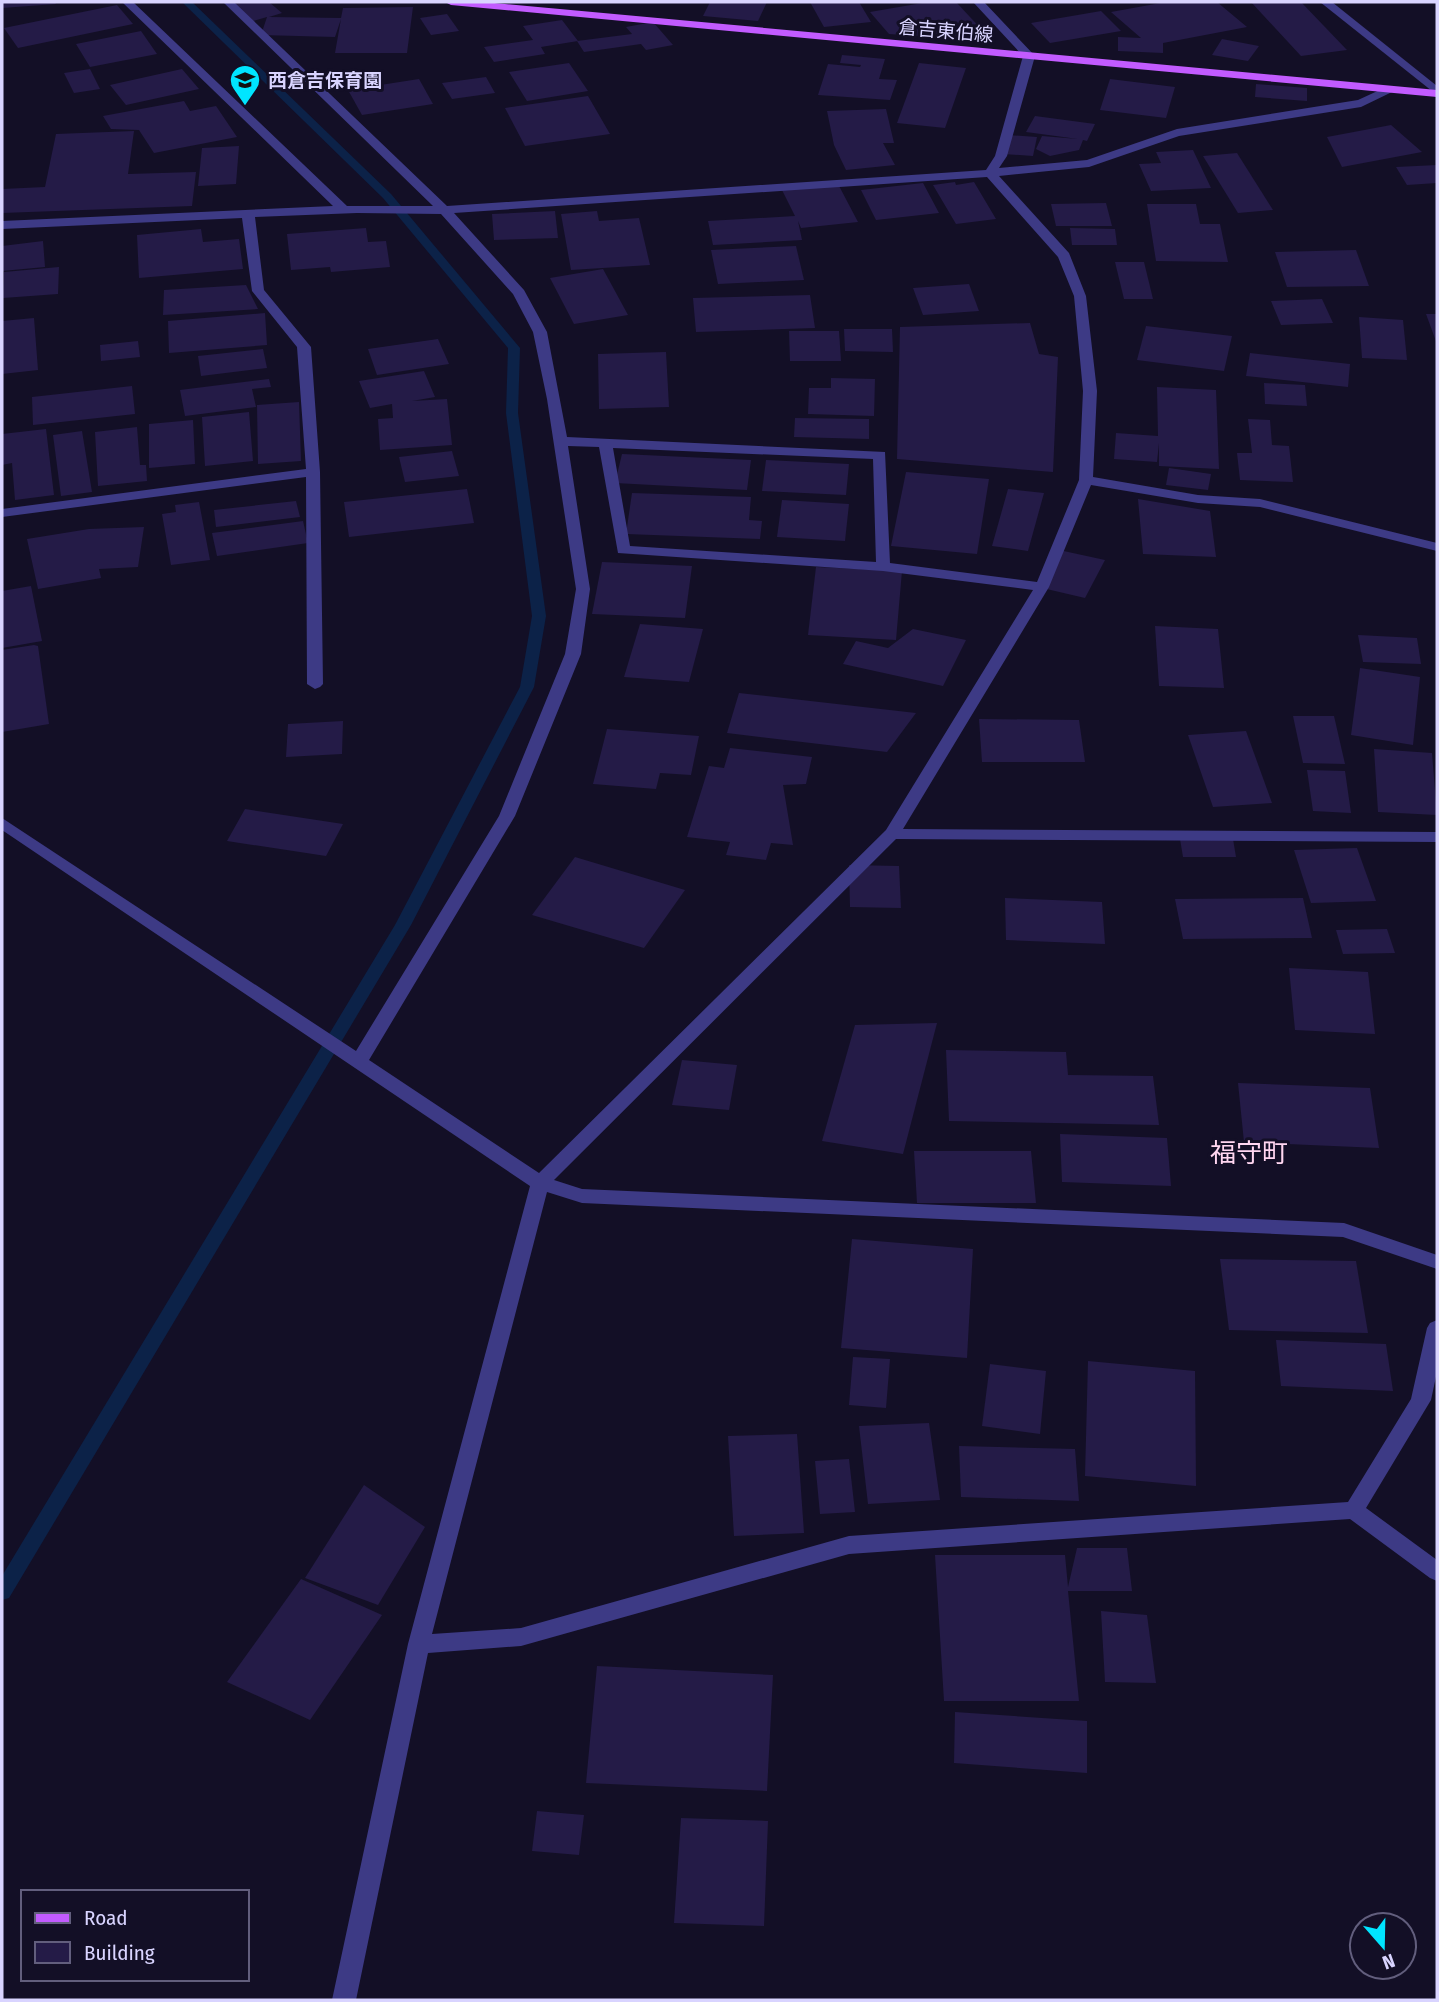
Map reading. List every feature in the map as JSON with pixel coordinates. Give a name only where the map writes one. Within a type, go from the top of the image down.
[{"type":"main road","name":"倉吉東伯線","points":[[451,2],[1437,93]]},
{"type":"street","points":[[127,2],[350,210]]},
{"type":"street","points":[[228,2],[444,210],[519,293],[540,332],[554,399],[583,589],[573,654],[507,816],[358,1063]]},
{"type":"street","points":[[978,2],[1029,56],[1001,156],[990,173]]},
{"type":"street","points":[[1325,2],[1437,93]]},
{"type":"street","points":[[2,225],[350,210],[444,210],[990,173],[1089,163],[1177,133],[1361,103],[1388,90]]},
{"type":"street","points":[[348,1997],[419,1644],[540,1182],[892,834],[1042,587],[1086,480],[1090,391],[1080,296],[1064,256],[990,173]]},
{"type":"street","points":[[248,214],[258,291],[304,347],[313,472],[315,684]]},
{"type":"street","points":[[559,441],[880,455],[883,567]]},
{"type":"street","points":[[605,443],[623,550],[883,567],[1042,587]]},
{"type":"street","points":[[2,513],[313,472]]},
{"type":"street","points":[[1086,480],[1198,499],[1261,503],[1437,547]]},
{"type":"street","points":[[2,823],[540,1182],[582,1196],[1344,1230],[1437,1262]]},
{"type":"street","points":[[892,834],[1437,837]]},
{"type":"street","points":[[1354,1510],[1420,1400],[1437,1328]]},
{"type":"street","points":[[419,1644],[521,1637],[849,1545],[1354,1510],[1437,1572]]},
{"type":"building","points":[[2,2],[55,2],[56,4],[2,8]]},
{"type":"building","points":[[232,2],[269,2],[282,13],[269,17],[341,18],[343,8],[413,7],[407,53],[335,53],[341,19],[335,37],[261,35],[267,17],[253,21]]},
{"type":"building","points":[[710,2],[767,2],[758,21],[703,16]]},
{"type":"building","points":[[810,2],[859,2],[871,22],[824,27]]},
{"type":"building","points":[[928,2],[956,2],[984,32],[946,38],[889,34],[870,12]]},
{"type":"building","points":[[1166,2],[1217,2],[1247,27],[1163,43],[1163,53],[1118,51],[1118,37],[1141,38],[1111,12]]},
{"type":"building","points":[[1251,2],[1301,2],[1347,50],[1301,56]]},
{"type":"building","points":[[117,5],[133,24],[18,48],[4,28]]},
{"type":"building","points":[[1101,11],[1121,31],[1050,43],[1031,23]]},
{"type":"building","points":[[447,14],[459,31],[431,35],[420,18]]},
{"type":"building","points":[[562,20],[578,41],[541,47],[545,54],[494,62],[484,47],[533,40],[523,26]]},
{"type":"building","points":[[653,22],[673,45],[646,50],[641,44],[584,52],[577,41],[632,34],[626,27]]},
{"type":"building","points":[[141,31],[157,54],[90,67],[76,44]]},
{"type":"building","points":[[1222,39],[1259,46],[1248,61],[1212,55]]},
{"type":"building","points":[[842,55],[885,59],[879,79],[897,80],[890,100],[818,95],[828,64],[860,67],[861,65],[840,63]]},
{"type":"building","points":[[569,63],[588,91],[527,101],[509,72]]},
{"type":"building","points":[[919,63],[966,68],[945,128],[897,123]]},
{"type":"building","points":[[90,69],[100,89],[74,93],[64,73]]},
{"type":"building","points":[[182,69],[199,89],[126,105],[110,85]]},
{"type":"building","points":[[486,77],[495,93],[452,99],[442,83]]},
{"type":"building","points":[[419,79],[433,104],[362,115],[348,90]]},
{"type":"building","points":[[1110,79],[1175,87],[1166,118],[1100,110]]},
{"type":"building","points":[[1256,84],[1307,88],[1307,101],[1255,97]]},
{"type":"building","points":[[588,96],[610,134],[525,146],[505,108]]},
{"type":"building","points":[[184,101],[190,111],[216,106],[237,137],[154,153],[139,130],[111,129],[103,116]]},
{"type":"building","points":[[886,109],[894,143],[883,143],[895,165],[846,170],[834,145],[827,111]]},
{"type":"building","points":[[1035,116],[1095,124],[1079,150],[1050,156],[1036,149],[1042,136],[1078,139],[1026,132]]},
{"type":"building","points":[[1391,125],[1422,152],[1342,167],[1327,137]]},
{"type":"building","points":[[134,131],[128,174],[196,172],[192,206],[2,213],[2,189],[45,187],[56,134]]},
{"type":"building","points":[[1007,135],[1037,137],[1033,156],[1003,154]]},
{"type":"building","points":[[239,146],[236,184],[198,186],[202,148]]},
{"type":"building","points":[[1193,150],[1211,188],[1151,191],[1139,164],[1161,163],[1156,152]]},
{"type":"building","points":[[1237,153],[1273,210],[1238,213],[1203,156]]},
{"type":"building","points":[[1437,165],[1437,183],[1407,185],[1396,167]]},
{"type":"building","points":[[955,182],[956,185],[974,182],[996,219],[956,224],[933,185]]},
{"type":"building","points":[[923,183],[939,213],[876,220],[861,190]]},
{"type":"building","points":[[838,184],[858,222],[801,228],[798,221],[802,240],[713,245],[708,221],[795,216],[782,190]]},
{"type":"building","points":[[1106,203],[1112,226],[1056,226],[1051,204]]},
{"type":"building","points":[[1147,204],[1196,204],[1200,224],[1220,224],[1228,262],[1156,261]]},
{"type":"building","points":[[555,211],[558,238],[494,240],[492,214]]},
{"type":"building","points":[[597,211],[599,221],[639,218],[650,265],[571,270],[561,214]]},
{"type":"building","points":[[366,228],[368,242],[386,241],[390,267],[331,272],[330,267],[291,270],[287,234]]},
{"type":"building","points":[[1070,228],[1115,229],[1117,245],[1072,245]]},
{"type":"building","points":[[201,229],[203,242],[239,239],[243,269],[139,278],[137,235]]},
{"type":"building","points":[[43,241],[45,267],[2,271],[2,246]]},
{"type":"building","points":[[796,246],[804,280],[718,284],[711,250]]},
{"type":"building","points":[[1356,250],[1369,286],[1287,287],[1275,252]]},
{"type":"building","points":[[1115,262],[1144,262],[1153,299],[1124,299]]},
{"type":"building","points":[[59,267],[58,294],[3,298],[4,272]]},
{"type":"building","points":[[603,269],[628,315],[574,324],[550,278]]},
{"type":"building","points":[[969,284],[979,311],[923,315],[913,288]]},
{"type":"building","points":[[246,285],[258,309],[163,315],[164,290]]},
{"type":"building","points":[[810,295],[815,328],[696,332],[693,298]]},
{"type":"building","points":[[1322,299],[1333,323],[1281,325],[1271,301]]},
{"type":"building","points":[[265,313],[267,345],[169,353],[168,321]]},
{"type":"building","points":[[1426,314],[1437,314],[1437,344]]},
{"type":"building","points":[[1359,317],[1403,320],[1407,360],[1362,358]]},
{"type":"building","points":[[34,318],[38,370],[2,374],[2,321]]},
{"type":"building","points":[[1030,323],[1039,354],[1058,357],[1053,472],[897,459],[900,327]]},
{"type":"building","points":[[1146,326],[1232,336],[1224,371],[1137,360]]},
{"type":"building","points":[[844,329],[892,329],[893,352],[845,351]]},
{"type":"building","points":[[789,331],[839,331],[841,361],[790,361]]},
{"type":"building","points":[[438,339],[449,364],[377,375],[368,349]]},
{"type":"building","points":[[138,341],[140,357],[101,361],[100,345]]},
{"type":"building","points":[[263,349],[267,368],[201,376],[198,356]]},
{"type":"building","points":[[666,352],[669,407],[599,409],[598,354]]},
{"type":"building","points":[[1250,353],[1350,364],[1348,387],[1246,376]]},
{"type":"building","points":[[424,371],[435,397],[412,401],[447,399],[452,445],[380,450],[378,419],[393,418],[392,404],[370,408],[359,381]]},
{"type":"building","points":[[831,378],[875,379],[874,416],[808,414],[809,388],[831,388]]},
{"type":"building","points":[[269,379],[271,387],[252,389],[256,407],[185,416],[180,390]]},
{"type":"building","points":[[1264,383],[1305,385],[1307,406],[1265,404]]},
{"type":"building","points":[[132,386],[135,414],[33,425],[32,397]]},
{"type":"building","points":[[1157,387],[1216,390],[1219,469],[1159,466],[1159,443],[1157,462],[1114,459],[1116,433],[1158,436]]},
{"type":"building","points":[[299,402],[301,461],[258,464],[257,405]]},
{"type":"building","points":[[249,412],[253,461],[205,466],[202,417]]},
{"type":"building","points":[[795,418],[869,419],[869,439],[794,437]]},
{"type":"building","points":[[1248,419],[1270,420],[1272,445],[1289,446],[1293,482],[1240,480],[1237,453],[1252,453]]},
{"type":"building","points":[[193,420],[195,464],[149,468],[149,424]]},
{"type":"building","points":[[137,427],[140,465],[146,465],[147,481],[98,486],[95,432]]},
{"type":"building","points":[[46,429],[54,495],[15,500],[12,463],[2,465],[2,434]]},
{"type":"building","points":[[82,431],[92,492],[61,496],[53,435]]},
{"type":"building","points":[[452,451],[459,476],[405,482],[399,457]]},
{"type":"building","points":[[622,454],[751,460],[747,490],[615,483]]},
{"type":"building","points":[[766,460],[849,464],[846,495],[762,491]]},
{"type":"building","points":[[1169,468],[1211,474],[1208,490],[1166,485]]},
{"type":"building","points":[[906,472],[989,479],[977,554],[891,546]]},
{"type":"building","points":[[467,489],[474,523],[349,537],[344,502]]},
{"type":"building","points":[[1008,489],[1044,493],[1028,551],[992,546]]},
{"type":"building","points":[[632,493],[751,497],[749,520],[762,521],[760,539],[626,534]]},
{"type":"building","points":[[1138,499],[1210,511],[1216,557],[1143,554]]},
{"type":"building","points":[[782,500],[849,504],[845,541],[777,537]]},
{"type":"building","points":[[296,501],[300,517],[216,527],[214,510]]},
{"type":"building","points":[[199,502],[210,560],[171,565],[162,514],[176,512],[175,505]]},
{"type":"building","points":[[303,521],[308,543],[217,556],[212,533]]},
{"type":"building","points":[[144,527],[138,567],[99,569],[101,578],[38,589],[27,539],[89,529]]},
{"type":"building","points":[[1059,550],[1105,560],[1085,598],[1038,587]]},
{"type":"building","points":[[602,562],[692,566],[685,618],[592,614]]},
{"type":"building","points":[[816,567],[902,571],[896,640],[808,635]]},
{"type":"building","points":[[31,586],[42,641],[2,648],[2,591]]},
{"type":"building","points":[[640,624],[703,629],[689,682],[624,677]]},
{"type":"building","points":[[1155,626],[1218,629],[1224,688],[1159,686]]},
{"type":"building","points":[[913,629],[966,640],[943,686],[843,664],[856,641],[888,648]]},
{"type":"building","points":[[1358,635],[1417,638],[1421,664],[1363,662]]},
{"type":"building","points":[[38,646],[49,724],[2,732],[2,650]]},
{"type":"building","points":[[1360,668],[1420,677],[1413,745],[1351,735]]},
{"type":"building","points":[[739,693],[916,713],[887,752],[727,733]]},
{"type":"building","points":[[1293,716],[1334,716],[1345,764],[1303,763]]},
{"type":"building","points":[[979,719],[1079,720],[1085,762],[982,762]]},
{"type":"building","points":[[343,721],[342,754],[286,757],[288,724]]},
{"type":"building","points":[[607,729],[699,736],[691,775],[660,773],[656,789],[593,784]]},
{"type":"building","points":[[1246,731],[1272,803],[1213,807],[1188,735]]},
{"type":"building","points":[[730,748],[812,757],[806,784],[783,785],[793,845],[771,843],[766,860],[726,855],[730,842],[687,837],[709,766],[724,768]]},
{"type":"building","points":[[1374,749],[1432,753],[1437,815],[1378,812]]},
{"type":"building","points":[[1307,770],[1345,771],[1351,813],[1313,811]]},
{"type":"building","points":[[245,809],[343,824],[326,856],[227,841]]},
{"type":"building","points":[[1180,839],[1233,839],[1236,857],[1183,857]]},
{"type":"building","points":[[1357,848],[1376,901],[1311,903],[1294,850]]},
{"type":"building","points":[[575,857],[685,890],[644,948],[532,915]]},
{"type":"building","points":[[849,865],[899,866],[901,908],[850,907]]},
{"type":"building","points":[[1005,898],[1102,902],[1105,944],[1006,940]]},
{"type":"building","points":[[1303,898],[1312,938],[1183,939],[1175,899]]},
{"type":"building","points":[[1387,929],[1395,953],[1343,954],[1336,930]]},
{"type":"building","points":[[1289,968],[1368,972],[1375,1034],[1295,1030]]},
{"type":"building","points":[[937,1023],[903,1154],[822,1141],[855,1025]]},
{"type":"building","points":[[946,1050],[1066,1052],[1068,1075],[1153,1076],[1159,1125],[949,1121]]},
{"type":"building","points":[[682,1060],[737,1065],[729,1110],[672,1105]]},
{"type":"building","points":[[1238,1083],[1370,1088],[1379,1148],[1244,1142]]},
{"type":"building","points":[[1060,1134],[1167,1138],[1171,1186],[1062,1182]]},
{"type":"building","points":[[914,1151],[1031,1151],[1036,1203],[917,1203]]},
{"type":"building","points":[[852,1239],[973,1249],[967,1358],[841,1348]]},
{"type":"building","points":[[1220,1259],[1356,1261],[1368,1333],[1229,1330]]},
{"type":"building","points":[[1276,1340],[1386,1344],[1393,1391],[1281,1386]]},
{"type":"building","points":[[853,1357],[890,1359],[886,1408],[849,1405]]},
{"type":"building","points":[[1088,1361],[1195,1371],[1196,1486],[1085,1476]]},
{"type":"building","points":[[990,1364],[1046,1371],[1040,1434],[982,1426]]},
{"type":"building","points":[[929,1423],[940,1500],[868,1504],[859,1426]]},
{"type":"building","points":[[797,1434],[804,1533],[734,1536],[728,1436]]},
{"type":"building","points":[[959,1446],[1075,1449],[1079,1501],[961,1497]]},
{"type":"building","points":[[849,1459],[855,1512],[820,1514],[815,1461]]},
{"type":"building","points":[[364,1485],[425,1527],[378,1605],[305,1578]]},
{"type":"building","points":[[1077,1548],[1127,1548],[1132,1591],[1068,1591],[1079,1701],[944,1701],[935,1555],[1065,1555],[1068,1587]]},
{"type":"building","points":[[301,1579],[382,1615],[310,1720],[227,1682]]},
{"type":"building","points":[[1101,1611],[1147,1615],[1156,1683],[1105,1682]]},
{"type":"building","points":[[597,1666],[773,1675],[767,1791],[586,1783]]},
{"type":"building","points":[[955,1712],[1087,1721],[1087,1773],[954,1763]]},
{"type":"building","points":[[537,1811],[584,1815],[579,1855],[532,1851]]},
{"type":"building","points":[[681,1818],[768,1821],[764,1926],[674,1923]]},
{"type":"waterway","points":[[2,1592],[403,925],[527,687],[539,616],[512,413],[514,348],[387,196],[187,2]]},
{"type":"place","name":"西倉吉保育園","points":[[245,107]]},
{"type":"district","name":"福守町","points":[[1249,1153]]}]
